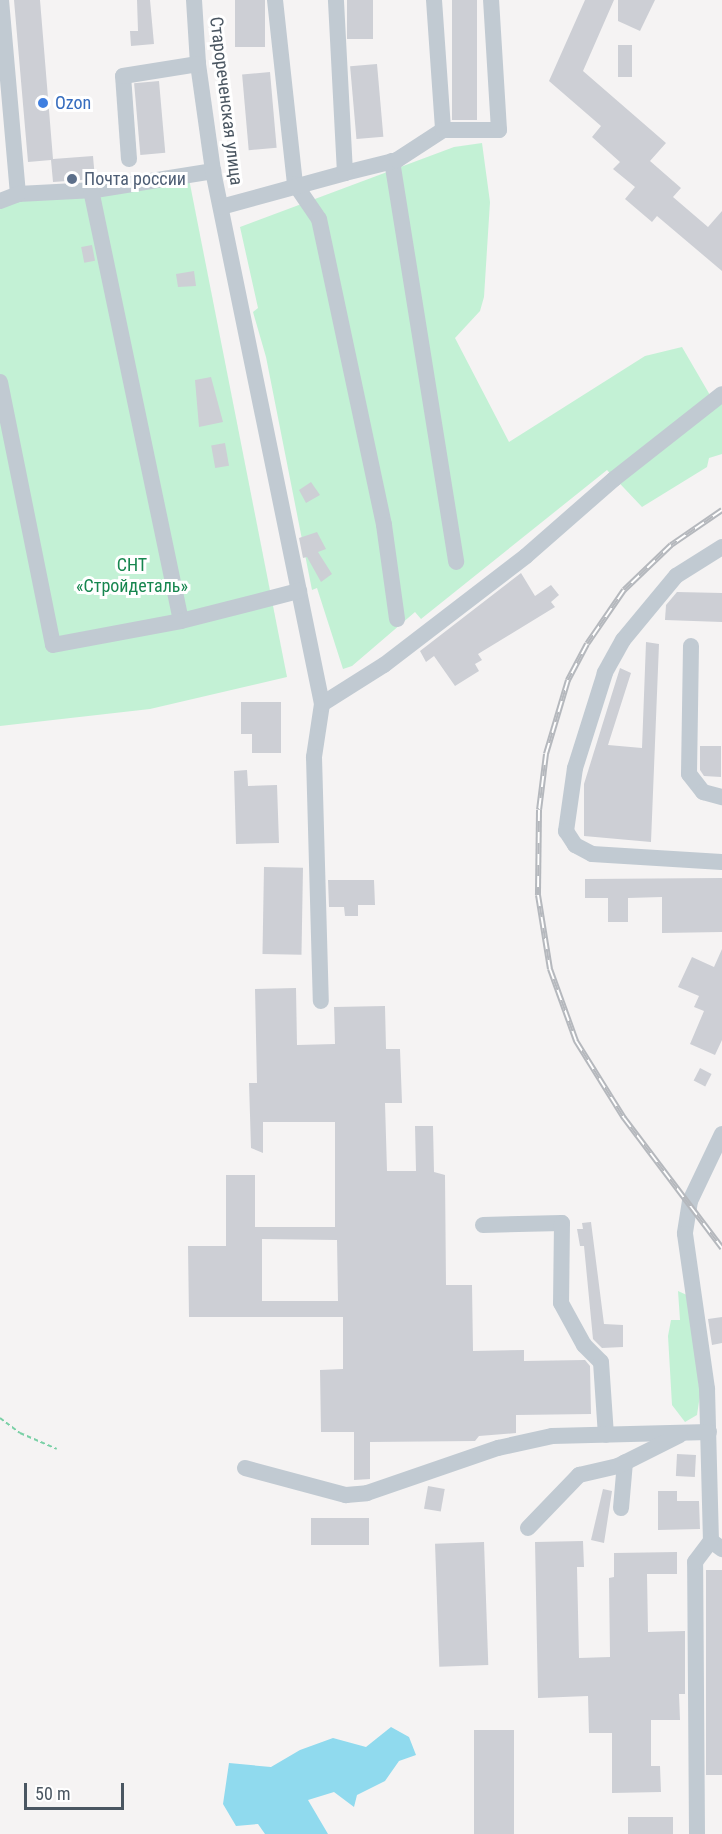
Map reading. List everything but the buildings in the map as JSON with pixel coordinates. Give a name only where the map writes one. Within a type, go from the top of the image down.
[{"type":"street","points":[[1,0],[18,194]]},
{"type":"street","name":"Старореченская улица","points":[[194,0],[198,64],[213,171],[321,704],[314,757],[321,1001]]},
{"type":"street","points":[[275,0],[295,184],[320,219],[384,525],[397,619]]},
{"type":"street","points":[[336,0],[345,173]]},
{"type":"street","points":[[434,0],[443,130]]},
{"type":"street","points":[[221,207],[295,184],[392,161],[443,130],[499,130],[491,0]]},
{"type":"street","points":[[129,159],[123,76],[198,64]]},
{"type":"street","points":[[392,161],[456,562]]},
{"type":"street","points":[[0,201],[18,194],[91,190],[213,171]]},
{"type":"street","points":[[91,190],[182,621]]},
{"type":"street","points":[[0,382],[53,645],[182,621],[299,591]]},
{"type":"street","points":[[321,704],[384,665],[517,563],[614,479],[722,394]]},
{"type":"street","points":[[722,548],[676,576],[647,607],[618,648],[605,673],[575,768],[566,831],[574,845],[592,854],[722,862]]},
{"type":"street","points":[[691,646],[690,774],[703,792],[722,797]]},
{"type":"street","points":[[697,1834],[696,1562],[716,1545],[707,1389],[685,1234],[690,1202],[722,1134]]},
{"type":"street","points":[[483,1226],[562,1223],[561,1303],[584,1345],[601,1362],[606,1435]]},
{"type":"street","points":[[528,1528],[579,1475],[625,1462],[686,1432]]},
{"type":"street","points":[[245,1468],[346,1495],[367,1493],[498,1448],[552,1436],[709,1432]]},
{"type":"street","points":[[621,1508],[625,1462]]},
{"type":"path","points":[[0,1418],[20,1433],[57,1449]]},
{"type":"green space","points":[[482,143],[490,202],[484,297],[480,311],[455,338],[509,442],[645,356],[682,347],[714,402],[722,400],[722,454],[709,458],[707,467],[642,507],[607,470],[421,619],[415,612],[352,666],[343,669],[317,588],[312,590],[266,357],[253,312],[258,308],[240,227],[454,147]]},
{"type":"green space","name":"СНТ «Стройдеталь»","points":[[189,179],[287,677],[150,709],[0,726],[0,201]]},
{"type":"green space","points":[[678,1291],[689,1296],[700,1395],[697,1415],[685,1422],[672,1405],[668,1336],[671,1320],[680,1320]]},
{"type":"water","points":[[391,1727],[409,1737],[416,1755],[399,1761],[385,1781],[357,1795],[354,1807],[334,1792],[308,1800],[328,1834],[265,1834],[258,1824],[236,1826],[223,1804],[229,1763],[271,1767],[300,1750],[333,1738],[366,1747]]},
{"type":"railway","points":[[722,510],[671,545],[624,590],[587,644],[568,680],[546,754],[539,810],[538,895],[550,969],[576,1041],[624,1118],[722,1248]]},
{"type":"place","name":"Ozon","points":[[43,103]]},
{"type":"place","name":"Почта россии","points":[[72,179]]}]
